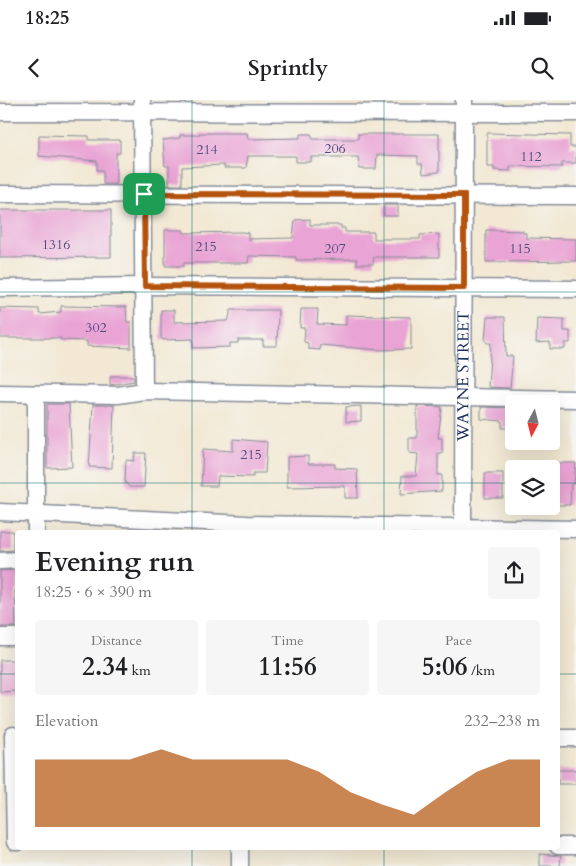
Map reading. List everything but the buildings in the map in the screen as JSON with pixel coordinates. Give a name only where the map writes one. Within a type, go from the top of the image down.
[{"type":"street","points":[[142,106],[145,286],[144,391]]},
{"type":"street","points":[[0,112],[142,106],[464,106],[576,113]]},
{"type":"street","name":"WAYNE STREET","points":[[463,530],[464,106]]},
{"type":"street","points":[[0,194],[576,196]]},
{"type":"street","points":[[0,288],[145,286],[576,289]]},
{"type":"street","points":[[0,393],[118,395],[144,391],[576,399]]},
{"type":"street","points":[[36,394],[36,530]]},
{"type":"street","points":[[0,512],[229,528],[576,529]]},
{"type":"street","points":[[0,561],[15,560]]},
{"type":"street","points":[[0,637],[15,637]]},
{"type":"street","points":[[10,735],[15,842]]},
{"type":"street","points":[[560,738],[576,738]]},
{"type":"street","points":[[560,846],[576,846]]},
{"type":"street","points":[[240,850],[240,866]]},
{"type":"route","points":[[144,194],[464,195],[464,288],[145,286],[144,194]]}]
